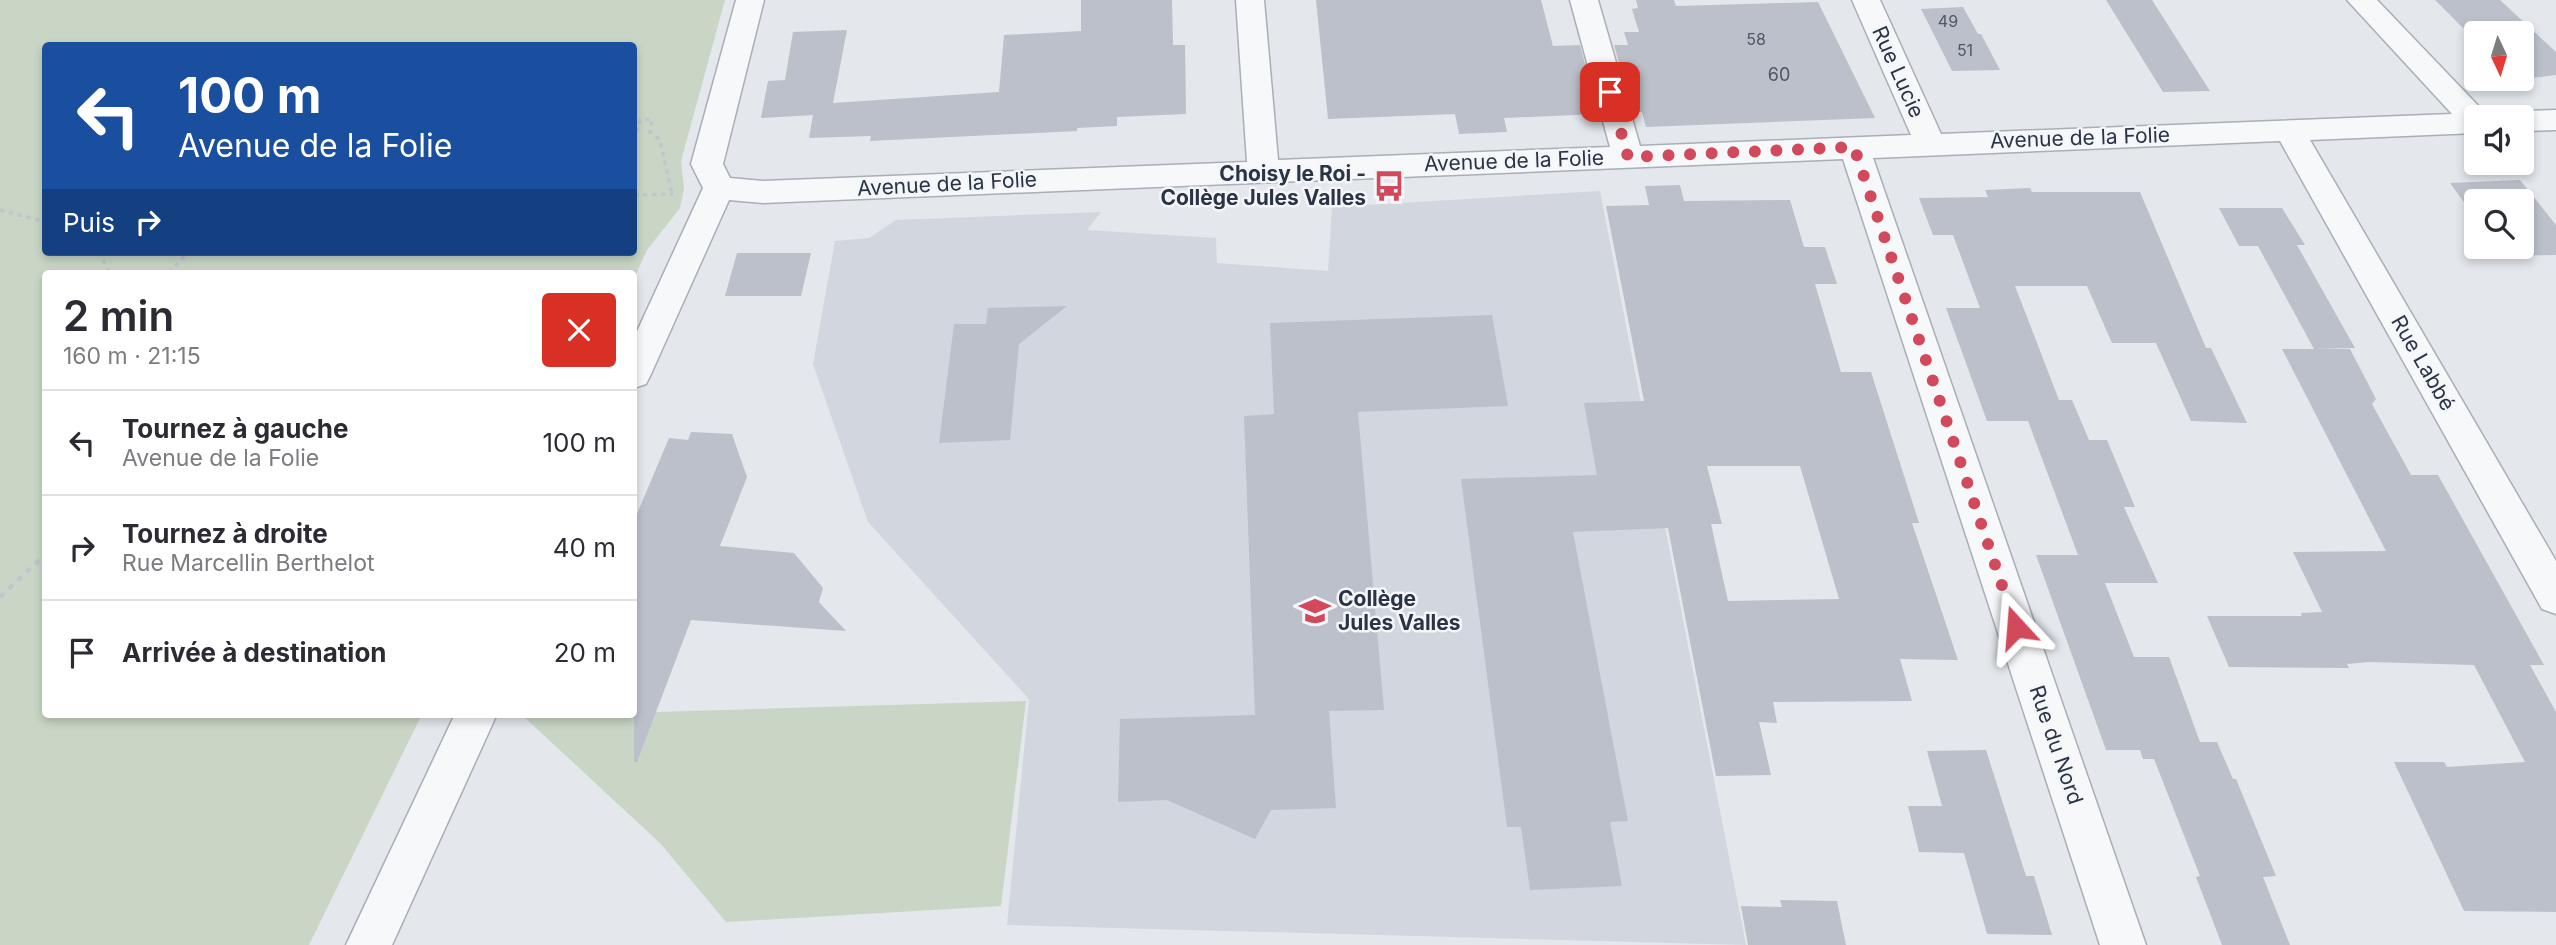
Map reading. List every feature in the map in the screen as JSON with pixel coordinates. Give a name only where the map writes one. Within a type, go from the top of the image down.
[{"type":"street","points":[[637,367],[719,188],[706,164],[750,0]]},
{"type":"street","points":[[1250,0],[1264,169]]},
{"type":"street","points":[[1584,0],[1628,157]]},
{"type":"street","name":"Rue Lucie","points":[[1866,0],[1930,144]]},
{"type":"street","points":[[2361,0],[2464,109]]},
{"type":"street","points":[[2534,121],[2556,120]]},
{"type":"street","name":"Avenue de la Folie","points":[[719,188],[763,192],[1264,169],[2464,123]]},
{"type":"street","name":"Rue Labbé","points":[[2290,130],[2556,597]]},
{"type":"street","name":"Rue du Nord","points":[[1854,147],[2123,945]]},
{"type":"street","points":[[369,945],[474,718]]},
{"type":"path","points":[[637,130],[640,120],[652,119],[650,132],[660,140],[672,194]]},
{"type":"path","points":[[637,195],[659,195]]},
{"type":"path","points":[[0,210],[42,221]]},
{"type":"path","points":[[172,270],[184,256]]},
{"type":"path","points":[[0,597],[42,558]]},
{"type":"shaded area","name":"Collège Jules Valles","points":[[1600,191],[1746,945],[1007,925],[1029,699],[868,522],[813,364],[835,241],[869,238],[896,220],[1101,212],[1087,230],[1216,238],[1217,263],[1328,271],[1332,207]]},
{"type":"green space","points":[[0,0],[725,0],[681,161],[684,189],[680,208],[647,250],[637,272],[637,270],[42,270],[42,718],[420,718],[309,945],[0,945]]},
{"type":"green space","points":[[1026,701],[1001,906],[726,922],[660,843],[525,718],[637,718],[637,713]]},
{"type":"building","points":[[1081,0],[1172,0],[1173,45],[1185,45],[1186,114],[1117,117],[1117,126],[1077,128],[1077,131],[870,141],[871,136],[809,138],[813,115],[761,118],[768,81],[785,80],[793,32],[847,30],[833,103],[999,92],[1004,35],[1081,31]]},
{"type":"building","points":[[1316,0],[1541,0],[1553,46],[1580,45],[1598,114],[1504,118],[1507,132],[1459,134],[1455,114],[1328,119]]},
{"type":"building","points":[[1636,0],[1674,0],[1676,6],[1818,2],[1875,118],[1646,127],[1642,112],[1633,112],[1614,45],[1628,45],[1624,32],[1639,32],[1632,9],[1638,8]]},
{"type":"building","points":[[2106,0],[2152,0],[2210,91],[2163,92]]},
{"type":"building","points":[[2435,0],[2500,0],[2523,21],[2464,21],[2464,29]]},
{"type":"building","points":[[1963,7],[2000,70],[1952,71],[1921,9]]},
{"type":"building","points":[[2534,32],[2556,52],[2556,75],[2534,78]]},
{"type":"building","points":[[2520,180],[2527,189],[2464,189],[2464,202],[2450,183]]},
{"type":"building","points":[[1680,185],[1684,201],[1790,200],[1804,247],[1825,247],[1837,284],[1815,284],[1841,372],[1871,372],[1919,523],[1912,523],[1958,660],[1900,659],[1912,701],[1773,702],[1777,723],[1759,722],[1771,775],[1716,776],[1668,528],[1573,532],[1628,821],[1610,822],[1622,886],[1530,890],[1521,827],[1507,827],[1461,479],[1597,475],[1584,403],[1644,401],[1606,206],[1649,205],[1645,186]],"holes":[[[1707,466],[1800,466],[1839,599],[1728,601],[1711,524],[1722,524]]]},
{"type":"building","points":[[2030,188],[2032,192],[2140,192],[2206,348],[2211,348],[2247,423],[2191,421],[2156,343],[2112,343],[2087,286],[2015,286],[2059,400],[2072,400],[2089,440],[2107,440],[2135,507],[2124,507],[2158,583],[2105,583],[2134,657],[2169,657],[2200,742],[2217,742],[2233,779],[2236,779],[2276,876],[2263,877],[2290,945],[2222,945],[2196,877],[2200,876],[2154,759],[2143,759],[2140,750],[2106,750],[2036,555],[2078,555],[2028,421],[1987,421],[1946,308],[1980,308],[1953,235],[1933,235],[1919,198],[1988,197],[1985,190]]},
{"type":"building","points":[[2534,198],[2556,225],[2556,255],[2534,255]]},
{"type":"building","points":[[2219,208],[2282,208],[2305,245],[2297,245],[2355,348],[2314,349],[2258,246],[2239,246]]},
{"type":"building","points":[[737,253],[811,253],[801,296],[725,296]]},
{"type":"building","points":[[1067,306],[1019,344],[1010,440],[939,443],[954,324],[986,324],[988,308]]},
{"type":"building","points":[[1492,315],[1508,406],[1358,412],[1384,710],[1329,711],[1336,808],[1271,810],[1255,839],[1167,800],[1118,802],[1120,719],[1255,715],[1244,416],[1274,414],[1270,323]]},
{"type":"building","points":[[2282,349],[2350,349],[2376,399],[2372,404],[2411,475],[2438,475],[2544,665],[2530,665],[2556,712],[2556,912],[2464,911],[2394,762],[2444,762],[2447,767],[2525,762],[2474,665],[2370,662],[2347,664],[2349,668],[2229,667],[2207,616],[2302,616],[2301,613],[2322,612],[2293,552],[2386,551]]},
{"type":"building","points":[[691,432],[732,434],[747,477],[720,546],[794,553],[823,588],[819,602],[846,631],[691,620],[637,762],[634,762],[634,718],[637,718],[637,514],[669,438],[688,440]]},
{"type":"building","points":[[1986,750],[2026,876],[2034,876],[2052,935],[1987,934],[1964,853],[1919,852],[1908,806],[1942,806],[1927,751]]},
{"type":"building","points":[[1780,900],[1837,901],[1846,945],[1748,945],[1741,906],[1782,907]]},
{"type":"place","name":"Choisy le Roi - Collège Jules Valles","points":[[1389,186]]},
{"type":"place","name":"Collège Jules Valles","points":[[1315,611]]},
{"type":"route","points":[[1610,92],[1628,157],[1854,147],[2016,627]]}]
